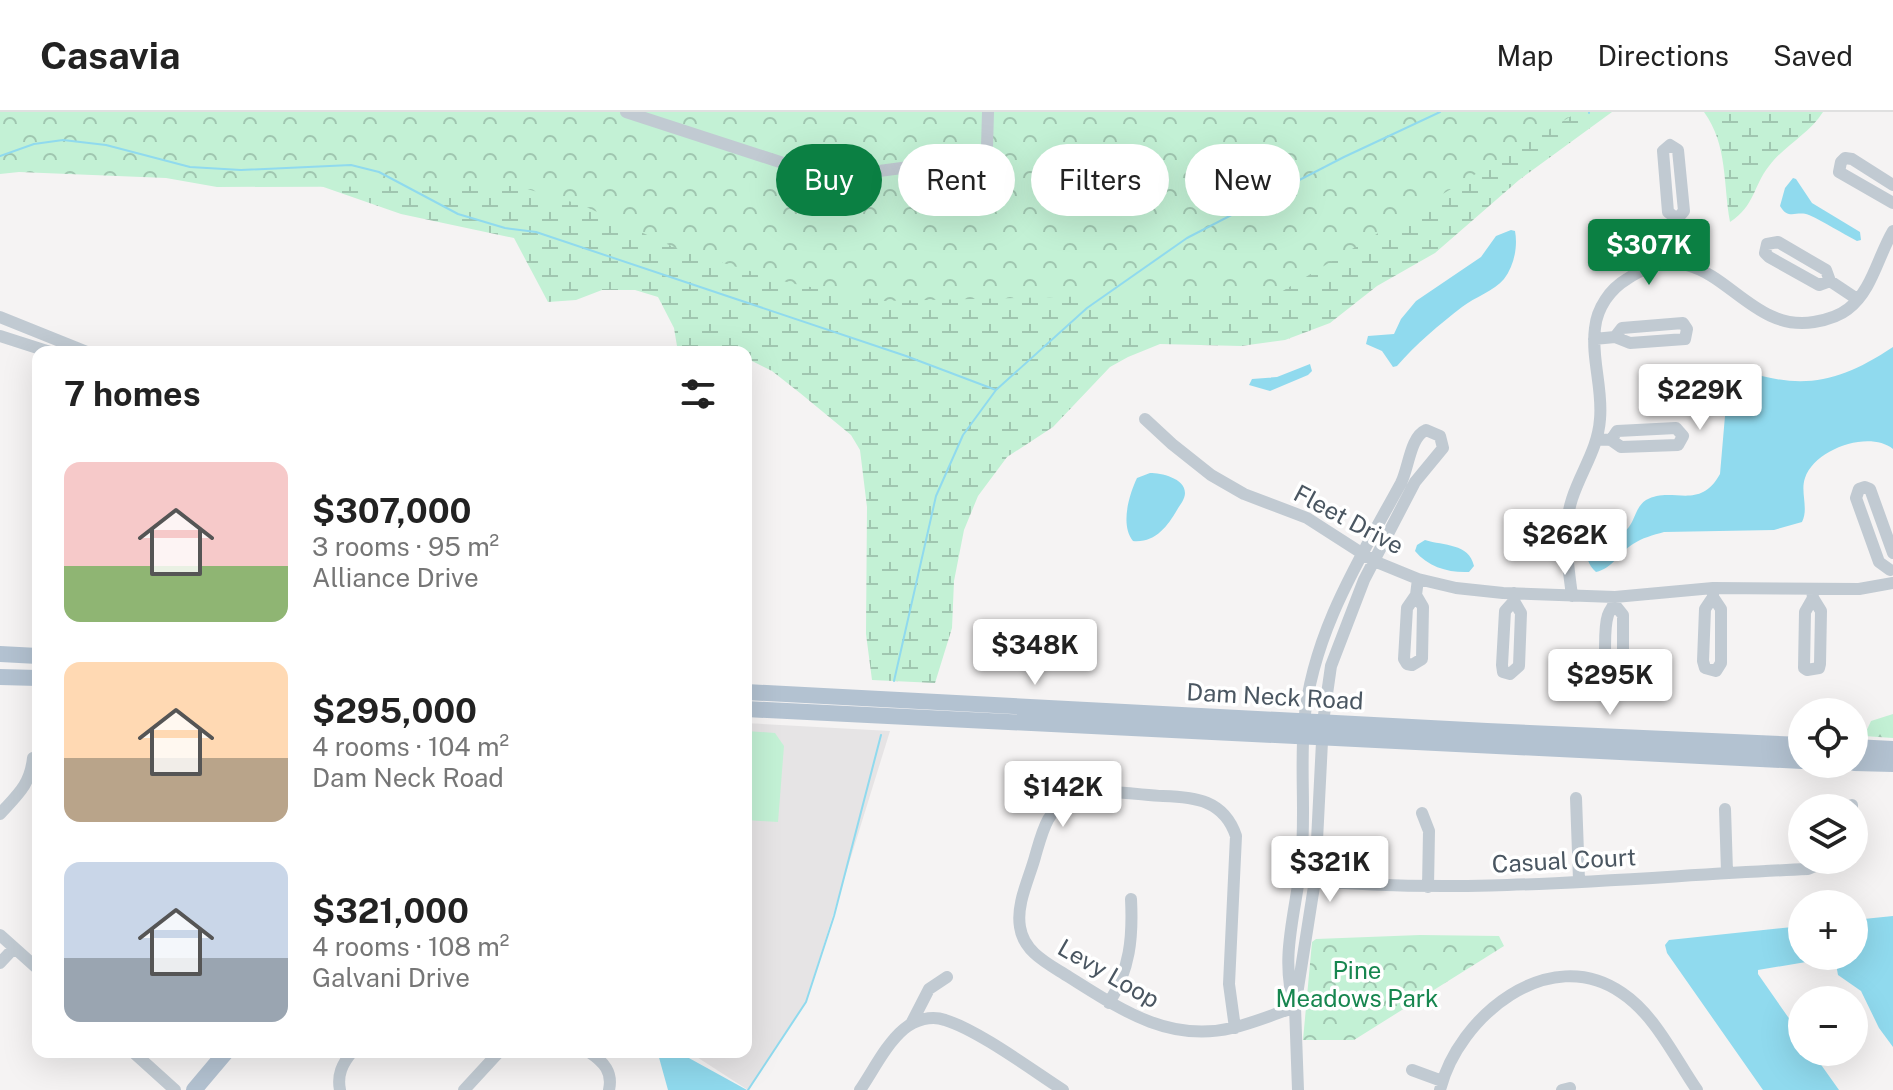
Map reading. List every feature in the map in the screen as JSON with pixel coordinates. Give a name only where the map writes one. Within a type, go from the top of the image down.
[{"type":"main road","points":[[0,654],[32,656]]},
{"type":"main road","points":[[0,677],[32,678]]},
{"type":"main road","name":"Dam Neck Road","points":[[752,692],[1304,730]]},
{"type":"main road","name":"Dam Neck Road","points":[[752,709],[1788,745]]},
{"type":"main road","name":"Dam Neck Road","points":[[1322,730],[1788,760]]},
{"type":"main road","points":[[1868,748],[1893,749]]},
{"type":"main road","points":[[1868,763],[1893,764]]},
{"type":"main road","points":[[194,1090],[221,1058]]},
{"type":"street","points":[[626,112],[823,176],[983,157],[987,147],[988,112]]},
{"type":"street","points":[[1677,219],[1668,212],[1663,151],[1670,145],[1678,150],[1684,211],[1677,219],[1681,263]]},
{"type":"street","points":[[1893,185],[1852,159],[1845,158],[1841,162],[1839,172],[1893,203]]},
{"type":"street","points":[[1572,596],[1566,538],[1569,511],[1597,439],[1601,404],[1592,356],[1598,314],[1610,292],[1647,268],[1681,263],[1716,277],[1761,313],[1789,323],[1825,320],[1849,309],[1867,287],[1893,231]]},
{"type":"street","points":[[1830,281],[1819,285],[1769,257],[1765,253],[1767,244],[1778,242],[1826,270],[1830,281],[1857,299]]},
{"type":"street","points":[[0,317],[72,346]]},
{"type":"street","points":[[1594,339],[1615,337],[1624,343],[1685,339],[1687,329],[1683,323],[1622,328],[1615,337]]},
{"type":"street","points":[[0,336],[32,346]]},
{"type":"street","name":"Fleet Drive","points":[[1145,419],[1211,475],[1244,494],[1307,518],[1374,561],[1418,579],[1456,588],[1514,597],[1572,596],[1615,601],[1713,592],[1812,593],[1859,589],[1892,569]]},
{"type":"street","points":[[1597,439],[1611,440],[1621,447],[1678,445],[1683,436],[1676,428],[1617,431],[1611,440]]},
{"type":"street","points":[[1295,1007],[1287,960],[1303,849],[1304,730],[1321,640],[1405,474],[1416,437],[1426,430],[1434,431],[1440,436],[1443,448],[1416,480],[1374,561],[1331,666],[1322,730],[1315,880],[1295,1007],[1298,1090]]},
{"type":"street","points":[[1859,489],[1870,489],[1892,569],[1879,562],[1856,498],[1859,489]]},
{"type":"street","points":[[1416,595],[1408,603],[1406,613],[1404,659],[1412,665],[1422,659],[1423,607],[1416,595],[1418,579]]},
{"type":"street","points":[[1713,592],[1721,609],[1721,663],[1716,671],[1708,670],[1703,661],[1705,609],[1713,592]]},
{"type":"street","points":[[1812,593],[1821,611],[1820,664],[1819,668],[1807,670],[1804,668],[1805,612],[1812,593]]},
{"type":"street","points":[[1514,597],[1521,613],[1519,666],[1510,674],[1503,672],[1502,665],[1505,611],[1514,597]]},
{"type":"street","points":[[1615,601],[1623,615],[1623,667],[1621,674],[1614,677],[1605,670],[1608,616],[1615,601]]},
{"type":"street","points":[[0,814],[26,785],[32,767]]},
{"type":"street","name":"Levy Loop","points":[[1235,1028],[1229,984],[1236,836],[1222,812],[1193,797],[1080,794],[1061,803],[1044,825],[1020,908],[1022,936],[1036,956],[1133,1017],[1168,1028],[1201,1032],[1235,1028],[1295,1007]]},
{"type":"street","points":[[1576,798],[1579,880]]},
{"type":"street","points":[[1725,809],[1727,872]]},
{"type":"street","points":[[1422,813],[1429,831],[1428,887]]},
{"type":"street","name":"Casual Court","points":[[1300,879],[1476,887],[1788,870]]},
{"type":"street","points":[[1109,1003],[1118,990],[1128,961],[1133,928],[1131,899]]},
{"type":"street","points":[[0,935],[32,964]]},
{"type":"street","points":[[0,963],[14,948]]},
{"type":"street","points":[[911,1024],[929,989],[947,977]]},
{"type":"street","points":[[1412,1070],[1441,1086],[1450,1061],[1463,1040],[1500,1002],[1540,981],[1569,977],[1609,985],[1632,1000],[1644,1012],[1697,1090]]},
{"type":"street","points":[[860,1090],[899,1034],[911,1024],[930,1018],[947,1020],[1063,1090]]},
{"type":"street","points":[[140,1058],[175,1090]]},
{"type":"street","points":[[340,1090],[339,1081],[347,1058]]},
{"type":"street","points":[[464,1090],[493,1058]]},
{"type":"street","points":[[596,1058],[610,1074],[609,1090]]},
{"type":"shaded area","points":[[752,723],[890,731],[806,1002],[748,1090],[698,1058],[752,1058]]},
{"type":"green space","points":[[0,112],[1578,112],[1281,292],[882,301],[790,283],[680,250],[582,205],[517,186],[217,187],[166,178],[19,172],[0,174]]},
{"type":"green space","points":[[1283,112],[1612,112],[1519,180],[1435,253],[1377,286],[1330,323],[1285,340],[1241,346],[1160,344],[1110,367],[1053,427],[1007,457],[978,496],[964,530],[954,581],[952,628],[935,683],[872,680],[866,634],[867,507],[860,450],[851,435],[772,371],[752,361],[752,346],[677,346],[674,328],[658,297],[635,290],[602,290],[576,300],[548,302],[514,238],[401,214],[312,183],[776,149],[776,216],[882,216],[882,144],[845,144]]},
{"type":"green space","points":[[1704,112],[1823,112],[1769,166],[1749,203],[1730,222],[1721,151]]},
{"type":"green space","points":[[1893,714],[1893,738],[1868,736],[1871,721]]},
{"type":"green space","points":[[752,731],[775,733],[784,746],[778,822],[752,820]]},
{"type":"green space","name":"Pine Meadows Park","points":[[1499,936],[1504,946],[1354,1040],[1303,1040],[1312,942],[1316,939]]},
{"type":"water","points":[[1793,178],[1812,203],[1860,232],[1861,240],[1857,241],[1809,215],[1786,213],[1780,206],[1785,188]]},
{"type":"water","points":[[1515,231],[1515,250],[1504,279],[1445,320],[1397,366],[1393,367],[1382,351],[1366,344],[1368,336],[1394,334],[1401,319],[1416,301],[1481,257],[1496,236]]},
{"type":"water","points":[[1893,347],[1893,449],[1871,441],[1857,442],[1831,451],[1820,459],[1805,478],[1802,522],[1774,530],[1664,532],[1633,544],[1602,570],[1596,572],[1589,564],[1587,533],[1619,534],[1628,528],[1646,500],[1656,496],[1694,495],[1712,485],[1720,474],[1728,381],[1735,371],[1784,380],[1820,380],[1856,368]]},
{"type":"water","points":[[1310,364],[1312,371],[1308,375],[1270,391],[1249,385],[1252,379],[1277,377]]},
{"type":"water","points":[[1150,473],[1177,480],[1184,488],[1185,495],[1160,533],[1133,541],[1126,519],[1129,501],[1137,478]]},
{"type":"water","points":[[1425,540],[1461,549],[1474,566],[1469,572],[1461,572],[1433,565],[1415,551],[1417,545]]},
{"type":"water","points":[[1893,916],[1893,1047],[1868,1005],[1868,986],[1854,986],[1838,975],[1837,970],[1868,970],[1868,919]]},
{"type":"water","points":[[1788,927],[1788,965],[1758,970],[1758,974],[1788,1017],[1788,1066],[1822,1066],[1839,1090],[1763,1090],[1667,953],[1665,945],[1669,940]]},
{"type":"water","points":[[659,1058],[689,1058],[747,1090],[668,1090]]},
{"type":"waterway","points":[[894,681],[936,496],[963,435],[996,390],[1087,308],[1187,238],[1344,157],[1440,112]]},
{"type":"waterway","points":[[0,156],[34,144],[63,140],[106,145],[190,167],[241,170],[351,165],[379,172],[458,214],[505,228],[536,232],[906,356],[996,390]]},
{"type":"waterway","points":[[748,1090],[806,1002],[834,916],[881,735]]}]
